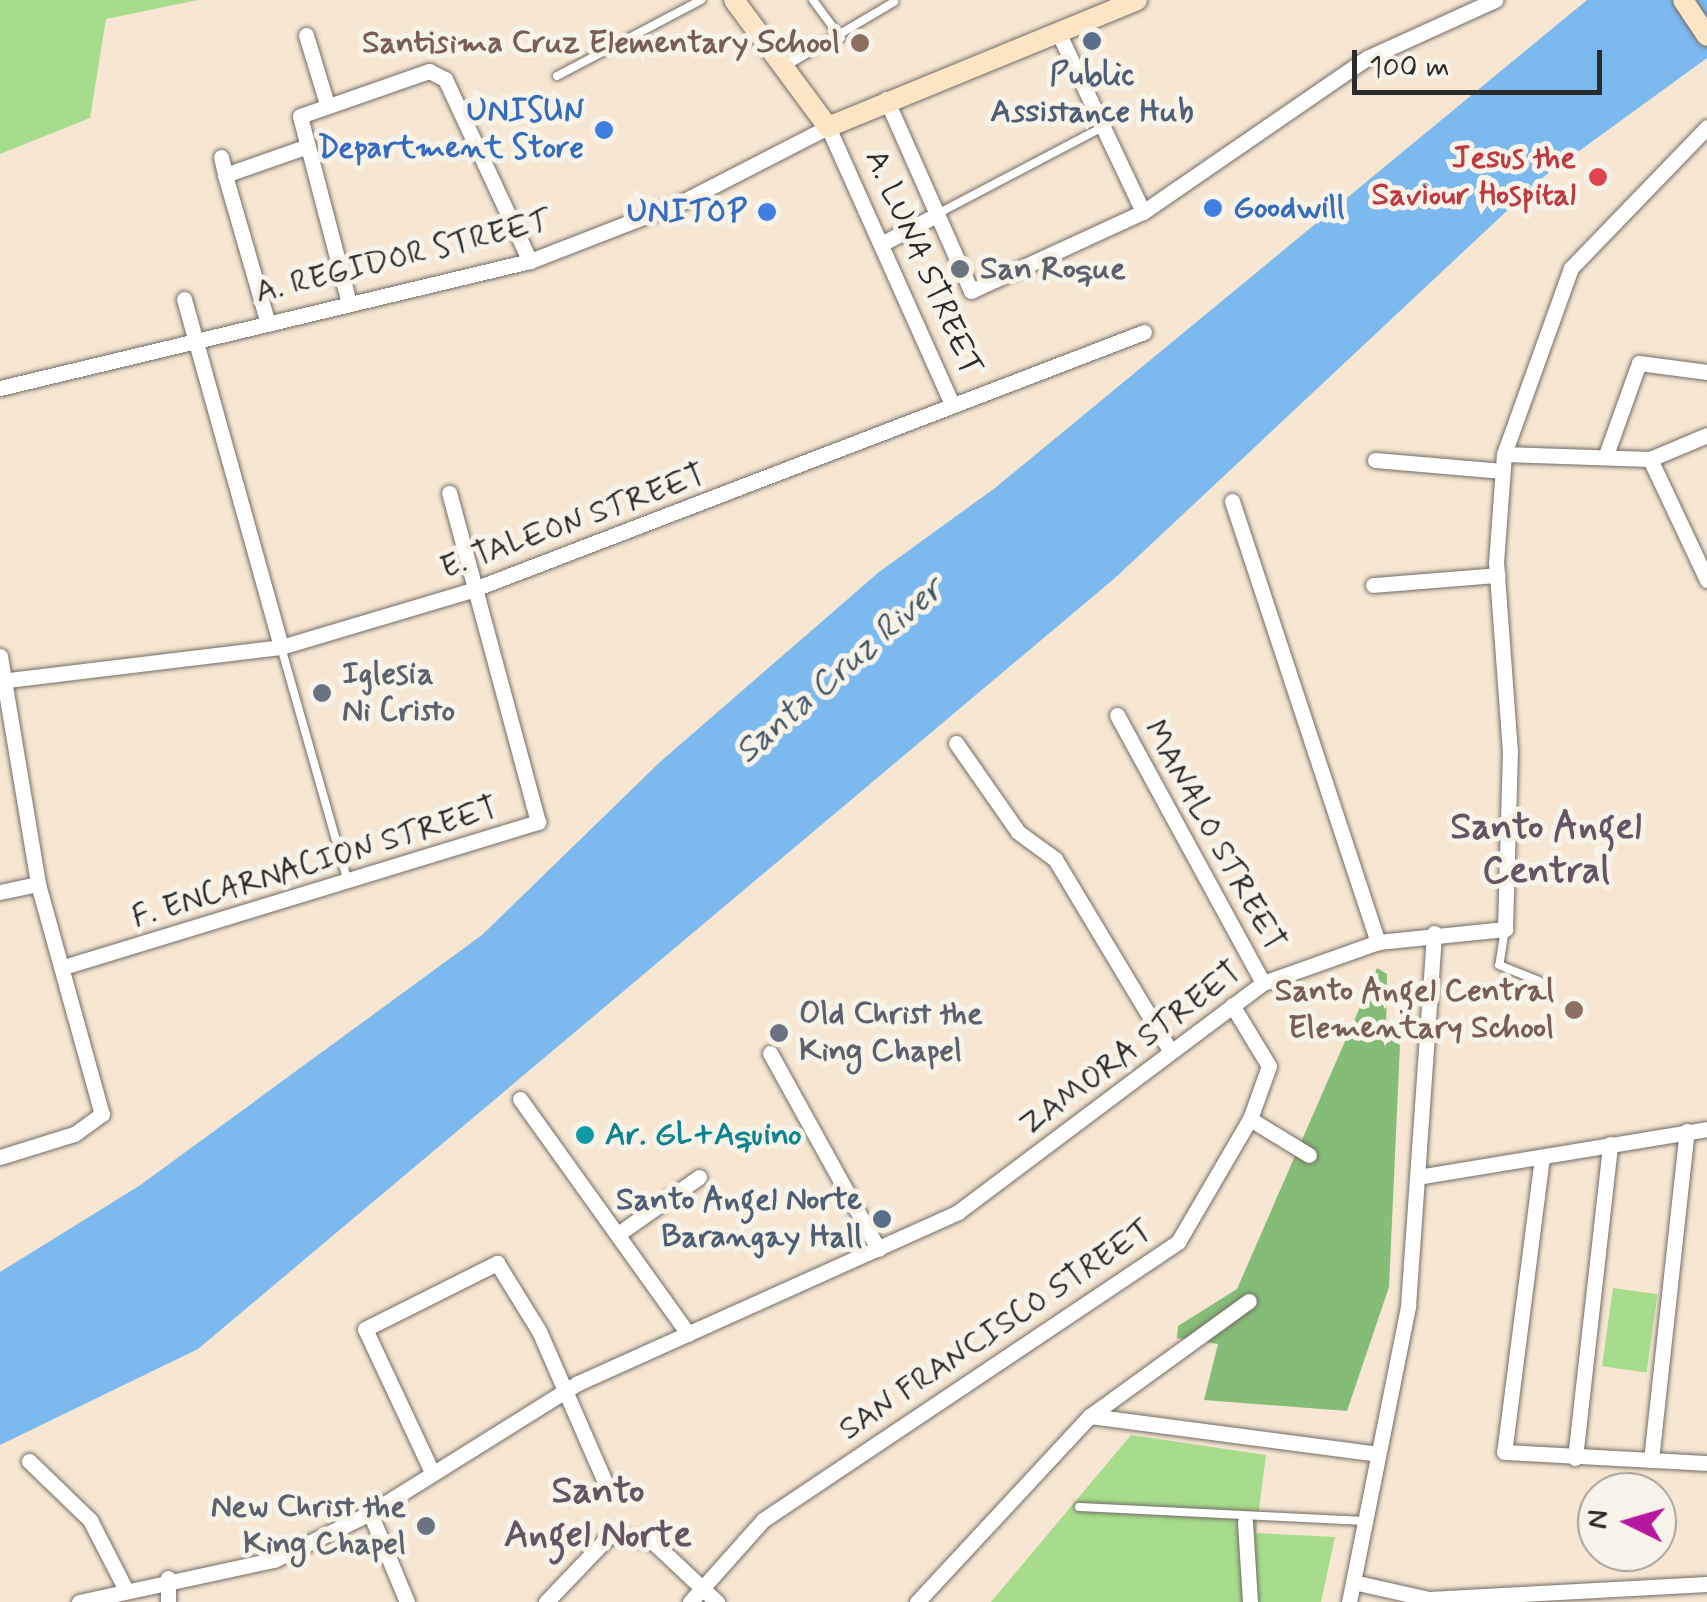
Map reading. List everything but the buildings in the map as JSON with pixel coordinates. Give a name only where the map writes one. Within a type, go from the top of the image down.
[{"type":"street","name":"A. LUNA STREET","points":[[734,0],[828,126],[884,242],[952,404]]},
{"type":"street","name":"A. REGIDOR STREET","points":[[0,388],[530,261],[682,202],[886,99],[1137,0]]},
{"type":"street","points":[[886,99],[971,291],[1143,212],[1367,58],[1495,0]]},
{"type":"street","points":[[1684,0],[1707,36]]},
{"type":"street","points":[[1058,32],[1143,212]]},
{"type":"street","points":[[306,35],[328,104]]},
{"type":"street","points":[[349,303],[305,147],[300,116],[328,104],[438,73],[530,261]]},
{"type":"street","points":[[1505,929],[1510,752],[1498,575],[1504,454],[1571,268],[1707,126]]},
{"type":"street","points":[[225,175],[305,147]]},
{"type":"street","points":[[221,157],[268,324]]},
{"type":"street","points":[[884,242],[938,214]]},
{"type":"street","points":[[184,299],[281,646]]},
{"type":"street","name":"E. TALEON STREET","points":[[2,680],[281,646],[469,591],[1144,332]]},
{"type":"street","points":[[1606,456],[1639,363],[1707,372]]},
{"type":"street","points":[[1504,454],[1650,459],[1707,435]]},
{"type":"street","points":[[1650,459],[1707,580]]},
{"type":"street","points":[[1376,460],[1503,471]]},
{"type":"street","name":"F. ENCARNACION STREET","points":[[67,966],[538,822],[469,591],[449,492]]},
{"type":"street","points":[[1232,500],[1378,942]]},
{"type":"street","points":[[1374,584],[1498,575]]},
{"type":"street","points":[[0,656],[38,884],[67,966],[102,1114],[74,1134],[0,1157]]},
{"type":"street","name":"MANALO STREET","points":[[1117,714],[1263,983]]},
{"type":"street","points":[[956,743],[1018,832],[1055,859],[1168,1046]]},
{"type":"street","points":[[0,892],[38,884]]},
{"type":"street","name":"ZAMORA STREET","points":[[80,1602],[168,1578],[274,1560],[370,1513],[562,1396],[688,1334],[958,1212],[1168,1046],[1263,983],[1378,942],[1434,933],[1505,929]]},
{"type":"street","points":[[1349,1602],[1372,1453],[1408,1306],[1434,933]]},
{"type":"street","name":"SAN FRANCISCO STREET","points":[[690,1602],[763,1520],[1178,1242],[1250,1119],[1269,1066],[1232,1005]]},
{"type":"street","points":[[770,1053],[878,1249]]},
{"type":"street","points":[[520,1099],[688,1334]]},
{"type":"street","points":[[1250,1119],[1309,1155]]},
{"type":"street","points":[[1418,1177],[1707,1129]]},
{"type":"street","points":[[1651,1460],[1687,1131]]},
{"type":"street","points":[[1575,1458],[1610,1144]]},
{"type":"street","points":[[1542,1157],[1504,1452],[1707,1463]]},
{"type":"street","points":[[618,1234],[700,1177]]},
{"type":"street","points":[[432,1472],[365,1329],[395,1306],[496,1263],[538,1331],[562,1396],[608,1487]]},
{"type":"street","points":[[917,1602],[1090,1416],[1250,1301]]},
{"type":"street","points":[[1090,1416],[1372,1453]]},
{"type":"street","points":[[29,1462],[90,1520],[125,1588]]},
{"type":"street","points":[[370,1513],[407,1602]]},
{"type":"street","points":[[1245,1522],[1250,1602]]},
{"type":"street","points":[[546,1602],[611,1534],[653,1542],[717,1602]]},
{"type":"street","points":[[168,1578],[168,1602]]},
{"type":"street","points":[[1353,1582],[1429,1599],[1707,1584]]},
{"type":"lane","points":[[556,76],[701,0]]},
{"type":"lane","points":[[813,0],[842,38]]},
{"type":"lane","points":[[784,67],[842,38],[894,2]]},
{"type":"lane","points":[[938,214],[1103,127]]},
{"type":"lane","points":[[281,646],[348,882]]},
{"type":"lane","points":[[1505,929],[1499,965],[1539,981]]},
{"type":"lane","points":[[1079,1507],[1245,1522],[1361,1522]]},
{"type":"green space","points":[[0,0],[198,0],[106,19],[90,118],[0,154]]},
{"type":"green space","points":[[1377,968],[1387,974],[1386,1036],[1400,1045],[1389,1287],[1347,1411],[1204,1400],[1218,1344],[1177,1338],[1178,1326],[1237,1289]]},
{"type":"green space","points":[[1613,1288],[1658,1294],[1647,1372],[1602,1366]]},
{"type":"green space","points":[[1131,1435],[1266,1455],[1256,1533],[1335,1537],[1321,1602],[991,1602]]},
{"type":"water","name":"Santa Cruz River","points":[[1587,0],[1707,0],[1707,58],[1542,178],[1115,578],[198,1349],[0,1445],[0,1272],[139,1186],[482,935],[660,762],[879,572],[995,488]]},
{"type":"place","name":"Public Assistance Hub","points":[[1092,41]]},
{"type":"place","name":"Santisima Cruz Elementary School","points":[[860,43]]},
{"type":"place","name":"UNISUN Department Store","points":[[604,130]]},
{"type":"place","name":"Jesus the Saviour Hospital","points":[[1598,177]]},
{"type":"place","name":"Goodwill","points":[[1213,208]]},
{"type":"place","name":"UNITOP","points":[[767,212]]},
{"type":"place","name":"San Roque","points":[[960,269]]},
{"type":"place","name":"Iglesia Ni Cristo","points":[[322,693]]},
{"type":"place","name":"Santo Angel Central Elementary School","points":[[1574,1010]]},
{"type":"place","name":"Old Christ the King Chapel","points":[[779,1033]]},
{"type":"place","name":"Ar. GL+Aquino","points":[[585,1135]]},
{"type":"place","name":"Santo Angel Norte Barangay Hall","points":[[882,1219]]},
{"type":"place","name":"New Christ the King Chapel","points":[[426,1526]]},
{"type":"district","name":"Santo Angel Central","points":[[1546,850]]},
{"type":"district","name":"Santo Angel Norte","points":[[598,1514]]}]
